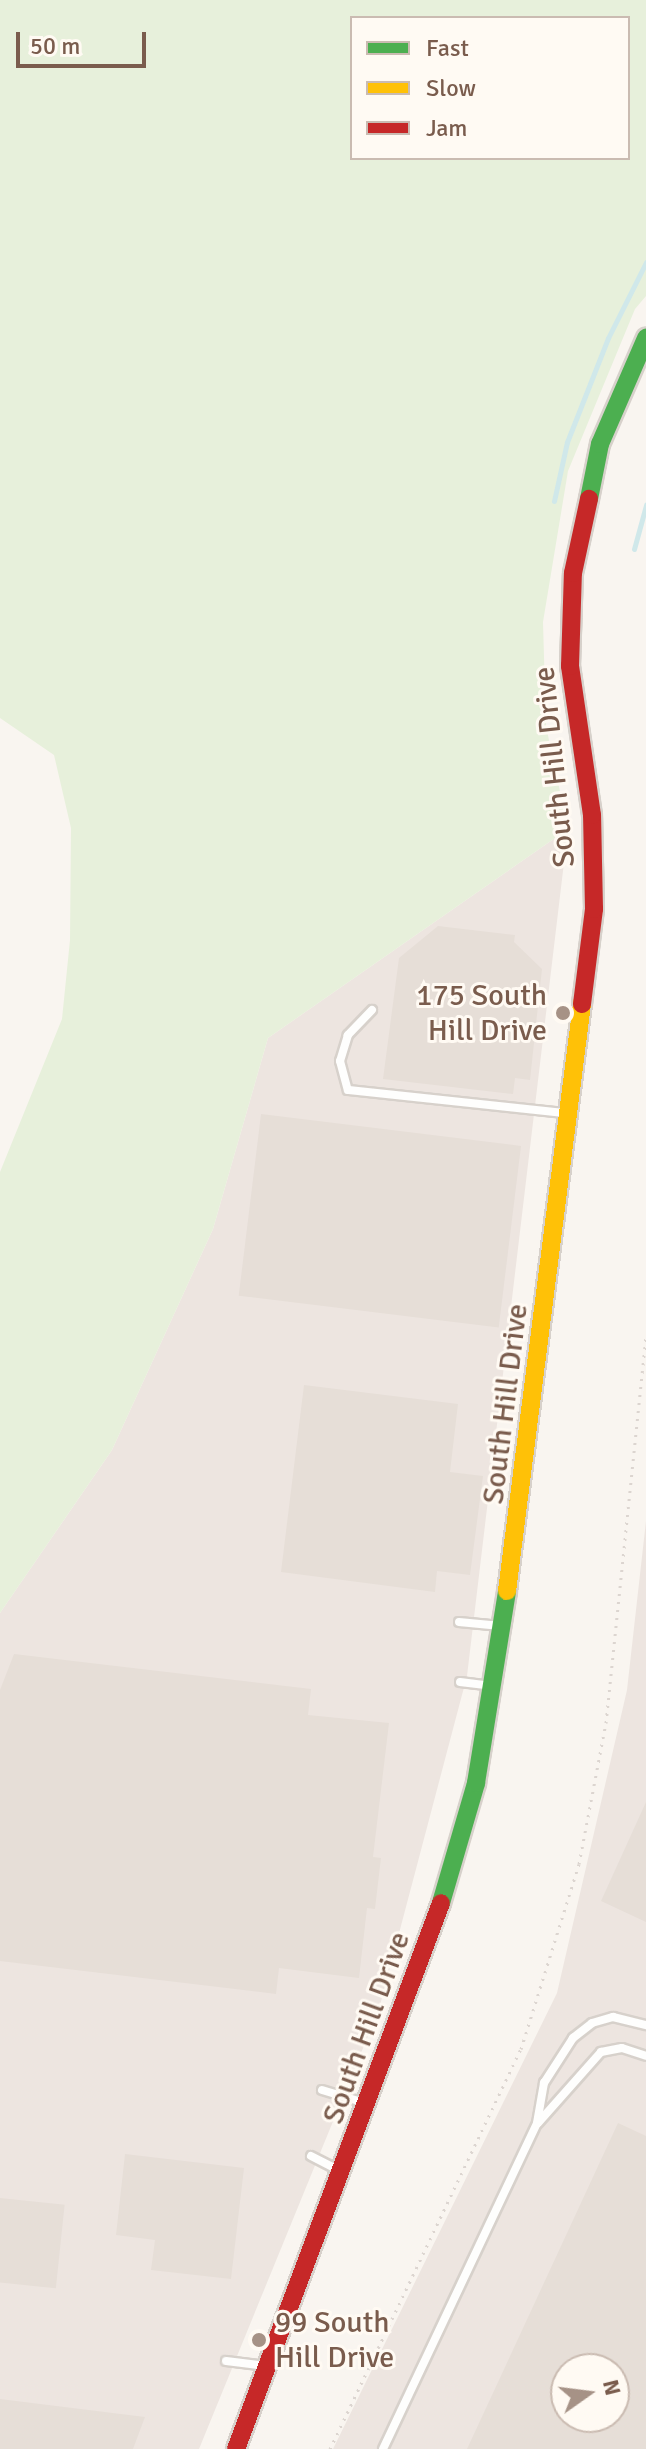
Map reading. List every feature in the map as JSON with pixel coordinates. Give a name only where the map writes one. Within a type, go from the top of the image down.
[{"type":"street","name":"South Hill Drive","points":[[236,2449],[370,2104],[439,1912],[476,1783],[495,1687],[569,1113],[595,880],[592,815],[571,675],[573,573],[600,444],[646,338]]},
{"type":"lane","points":[[372,1010],[348,1035],[340,1061],[348,1090],[569,1113]]},
{"type":"lane","points":[[459,1622],[505,1627]]},
{"type":"lane","points":[[460,1682],[495,1687]]},
{"type":"lane","points":[[383,2449],[537,2123],[544,2083],[573,2038],[592,2023],[613,2017],[646,2025]]},
{"type":"lane","points":[[537,2123],[601,2052],[622,2048],[646,2056]]},
{"type":"lane","points":[[322,2090],[370,2104]]},
{"type":"lane","points":[[311,2156],[344,2172]]},
{"type":"lane","points":[[226,2361],[268,2366]]},
{"type":"path","points":[[330,2449],[521,2049],[579,1864],[606,1723],[646,1336]]},
{"type":"shaded area","points":[[568,829],[467,1676],[379,2009],[199,2449],[0,2449],[0,1613],[112,1450],[213,1229],[268,1038]]},
{"type":"shaded area","points":[[646,1521],[646,2449],[333,2449],[557,1993],[627,1690]]},
{"type":"green space","points":[[0,0],[646,0],[646,296],[635,309],[568,471],[543,622],[546,726],[568,829],[268,1038],[213,1229],[112,1450],[0,1613],[0,1172],[62,1019],[70,940],[71,828],[54,755],[0,718]]},
{"type":"building","points":[[438,926],[515,935],[514,942],[542,969],[530,1080],[515,1078],[513,1094],[383,1079],[399,958]]},
{"type":"building","points":[[261,1114],[521,1146],[499,1328],[239,1296]]},
{"type":"building","points":[[304,1385],[458,1404],[450,1472],[483,1476],[470,1575],[437,1571],[435,1592],[281,1572]]},
{"type":"building","points":[[14,1654],[311,1689],[308,1715],[389,1723],[373,1857],[381,1858],[375,1909],[367,1908],[359,1978],[279,1968],[276,1994],[0,1961],[0,1690]]},
{"type":"building","points":[[646,1802],[646,1922],[601,1901]]},
{"type":"building","points":[[618,2123],[646,2136],[646,2449],[467,2449]]},
{"type":"building","points":[[125,2154],[244,2168],[231,2279],[151,2270],[155,2240],[116,2235]]},
{"type":"building","points":[[0,2198],[65,2205],[56,2288],[0,2282]]},
{"type":"building","points":[[0,2399],[145,2417],[133,2449],[0,2449]]},
{"type":"waterway","points":[[554,501],[567,442],[608,338],[646,262]]},
{"type":"waterway","points":[[634,549],[646,505]]},
{"type":"traffic: fast","points":[[589,499],[600,444],[646,338]]},
{"type":"traffic: fast","points":[[441,1903],[476,1783],[507,1591]]},
{"type":"traffic: slow","points":[[507,1591],[582,1004]]},
{"type":"traffic: jam","points":[[582,1004],[594,909],[592,815],[570,666],[573,573],[589,499]]},
{"type":"traffic: jam","points":[[236,2449],[441,1903]]},
{"type":"place","name":"175 South Hill Drive","points":[[563,1013]]},
{"type":"place","name":"99 South Hill Drive","points":[[259,2340]]}]
